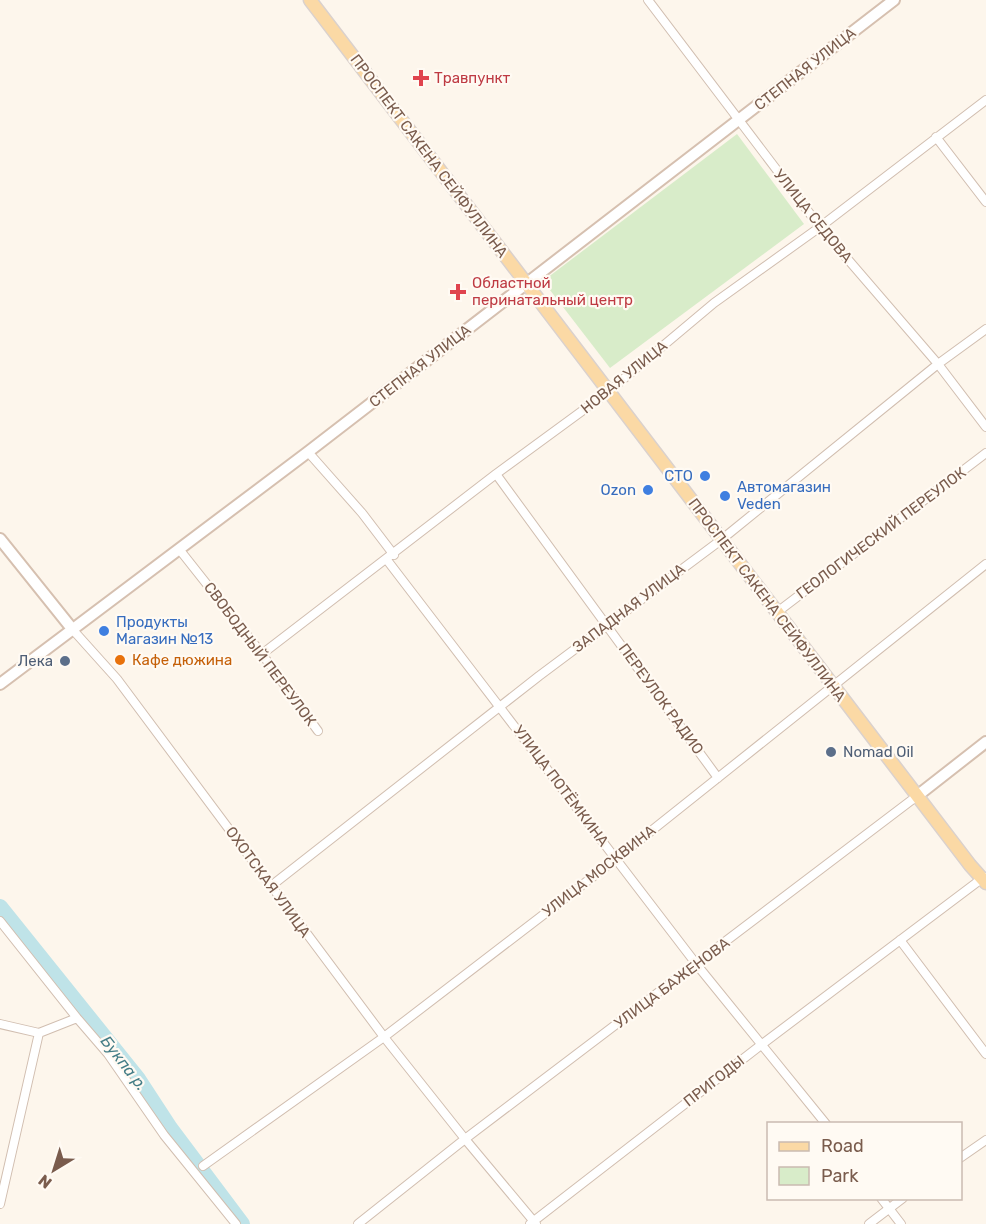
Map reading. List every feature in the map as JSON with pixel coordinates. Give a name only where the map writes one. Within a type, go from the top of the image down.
[{"type":"main road","name":"ПРОСПЕКТ САКЕНА СЕЙФУЛЛИНА","points":[[310,0],[832,686],[985,879]]},
{"type":"main road","name":"СТЕПНАЯ УЛИЦА","points":[[0,684],[308,452],[894,0]]},
{"type":"main road","name":"ОХОТСКАЯ УЛИЦА","points":[[0,540],[73,630]]},
{"type":"main road","name":"УЛИЦА БАЖЕНОВА","points":[[917,796],[986,742]]},
{"type":"street","name":"УЛИЦА СЕДОВА","points":[[648,0],[820,227],[938,364],[986,427]]},
{"type":"street","name":"НОВАЯ УЛИЦА","points":[[262,654],[394,555],[496,474],[608,392],[714,303],[820,227],[986,100]]},
{"type":"street","points":[[936,137],[986,202]]},
{"type":"street","name":"ЗАПАДНАЯ УЛИЦА","points":[[271,886],[500,706],[721,540],[938,364],[986,329]]},
{"type":"street","points":[[308,452],[362,513],[394,555]]},
{"type":"street","name":"ГЕОЛОГИЧЕСКИЙ ПЕРЕУЛОК","points":[[776,613],[986,453]]},
{"type":"street","name":"ПЕРЕУЛОК РАДИО","points":[[496,474],[718,778]]},
{"type":"street","name":"СВОБОДНЫЙ ПЕРЕУЛОК","points":[[178,549],[262,654],[318,731]]},
{"type":"street","name":"УЛИЦА ПОТЁМКИНА","points":[[387,560],[697,965],[824,1122]]},
{"type":"street","name":"УЛИЦА МОСКВИНА","points":[[203,1166],[384,1036],[616,859],[986,564]]},
{"type":"street","name":"ОХОТСКАЯ УЛИЦА","points":[[73,630],[117,679],[384,1036],[533,1223]]},
{"type":"street","name":"УЛИЦА БАЖЕНОВА","points":[[358,1224],[465,1139],[917,796]]},
{"type":"street","name":"ПРИГОДЫ","points":[[533,1223],[761,1045],[985,879]]},
{"type":"street","points":[[0,921],[108,1054],[164,1136],[236,1224]]},
{"type":"street","points":[[900,940],[986,1054]]},
{"type":"street","points":[[0,1024],[39,1033],[77,1018]]},
{"type":"street","points":[[0,1204],[39,1033]]},
{"type":"street","points":[[962,1157],[986,1140]]},
{"type":"street","points":[[882,1200],[901,1224]]},
{"type":"street","points":[[869,1224],[900,1200]]},
{"type":"green space","points":[[737,134],[804,224],[610,368],[543,281]]},
{"type":"waterway","name":"Букпа р.","points":[[0,907],[138,1079],[170,1128],[242,1224]]},
{"type":"place","name":"Травпункт","points":[[421,78]]},
{"type":"place","name":"Областной перинатальный центр","points":[[458,292]]},
{"type":"place","name":"СТО","points":[[705,476]]},
{"type":"place","name":"Ozon","points":[[648,490]]},
{"type":"place","name":"Автомагазин Veden","points":[[725,496]]},
{"type":"place","name":"Продукты Магазин №13","points":[[104,631]]},
{"type":"place","name":"Кафе дюжина","points":[[120,660]]},
{"type":"place","name":"Лека","points":[[65,661]]},
{"type":"place","name":"Nomad Oil","points":[[831,752]]}]
